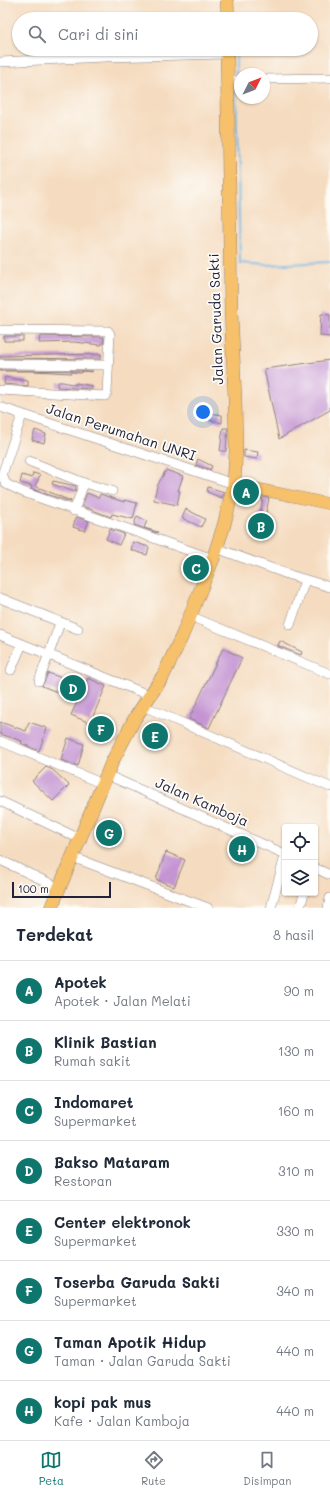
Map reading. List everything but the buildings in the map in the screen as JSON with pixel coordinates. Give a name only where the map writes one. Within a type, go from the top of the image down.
[{"type":"highway","points":[[227,0],[228,12]]},
{"type":"highway","name":"Jalan Garuda Sakti","points":[[51,908],[121,745],[169,665],[214,554],[224,525],[234,484],[236,449],[231,311],[234,80],[228,56]]},
{"type":"main road","points":[[234,484],[330,504]]},
{"type":"street","points":[[0,62],[129,56]]},
{"type":"street","points":[[270,79],[330,78]]},
{"type":"street","points":[[0,330],[108,332],[110,334],[107,393],[104,396],[0,390]]},
{"type":"street","points":[[0,364],[108,365]]},
{"type":"street","name":"Jalan Perumahan UNRI","points":[[0,407],[234,484]]},
{"type":"street","points":[[22,415],[2,476],[6,484],[74,511],[214,554],[330,587]]},
{"type":"street","points":[[29,462],[84,483],[112,491]]},
{"type":"street","points":[[74,511],[84,483]]},
{"type":"street","points":[[290,625],[305,580]]},
{"type":"street","points":[[0,598],[78,629]]},
{"type":"street","points":[[190,616],[330,674]]},
{"type":"street","points":[[39,681],[60,623]]},
{"type":"street","points":[[0,635],[48,654],[330,787]]},
{"type":"street","points":[[11,670],[22,644]]},
{"type":"street","name":"Jalan Kamboja","points":[[0,741],[105,780],[282,854]]},
{"type":"street","points":[[0,801],[80,839]]},
{"type":"street","points":[[72,857],[208,908]]},
{"type":"street","points":[[0,860],[60,888]]},
{"type":"street","points":[[271,908],[284,860]]},
{"type":"street","points":[[318,869],[330,875]]},
{"type":"street","points":[[300,908],[303,896]]},
{"type":"street","points":[[328,908],[330,898]]},
{"type":"waterway","points":[[236,56],[236,68]]},
{"type":"waterway","points":[[236,104],[240,263],[266,265],[330,262]]},
{"type":"place","name":"Apotek","points":[[246,492]]},
{"type":"place","name":"Klinik Bastian","points":[[261,526]]},
{"type":"place","name":"Indomaret","points":[[196,568]]},
{"type":"place","name":"Bakso Mataram","points":[[73,688]]},
{"type":"place","name":"Toserba Garuda Sakti","points":[[101,729]]},
{"type":"place","name":"Center elektronok","points":[[155,736]]},
{"type":"place","name":"Taman Apotik Hidup","points":[[109,833]]},
{"type":"place","name":"kopi pak mus","points":[[242,849]]}]
